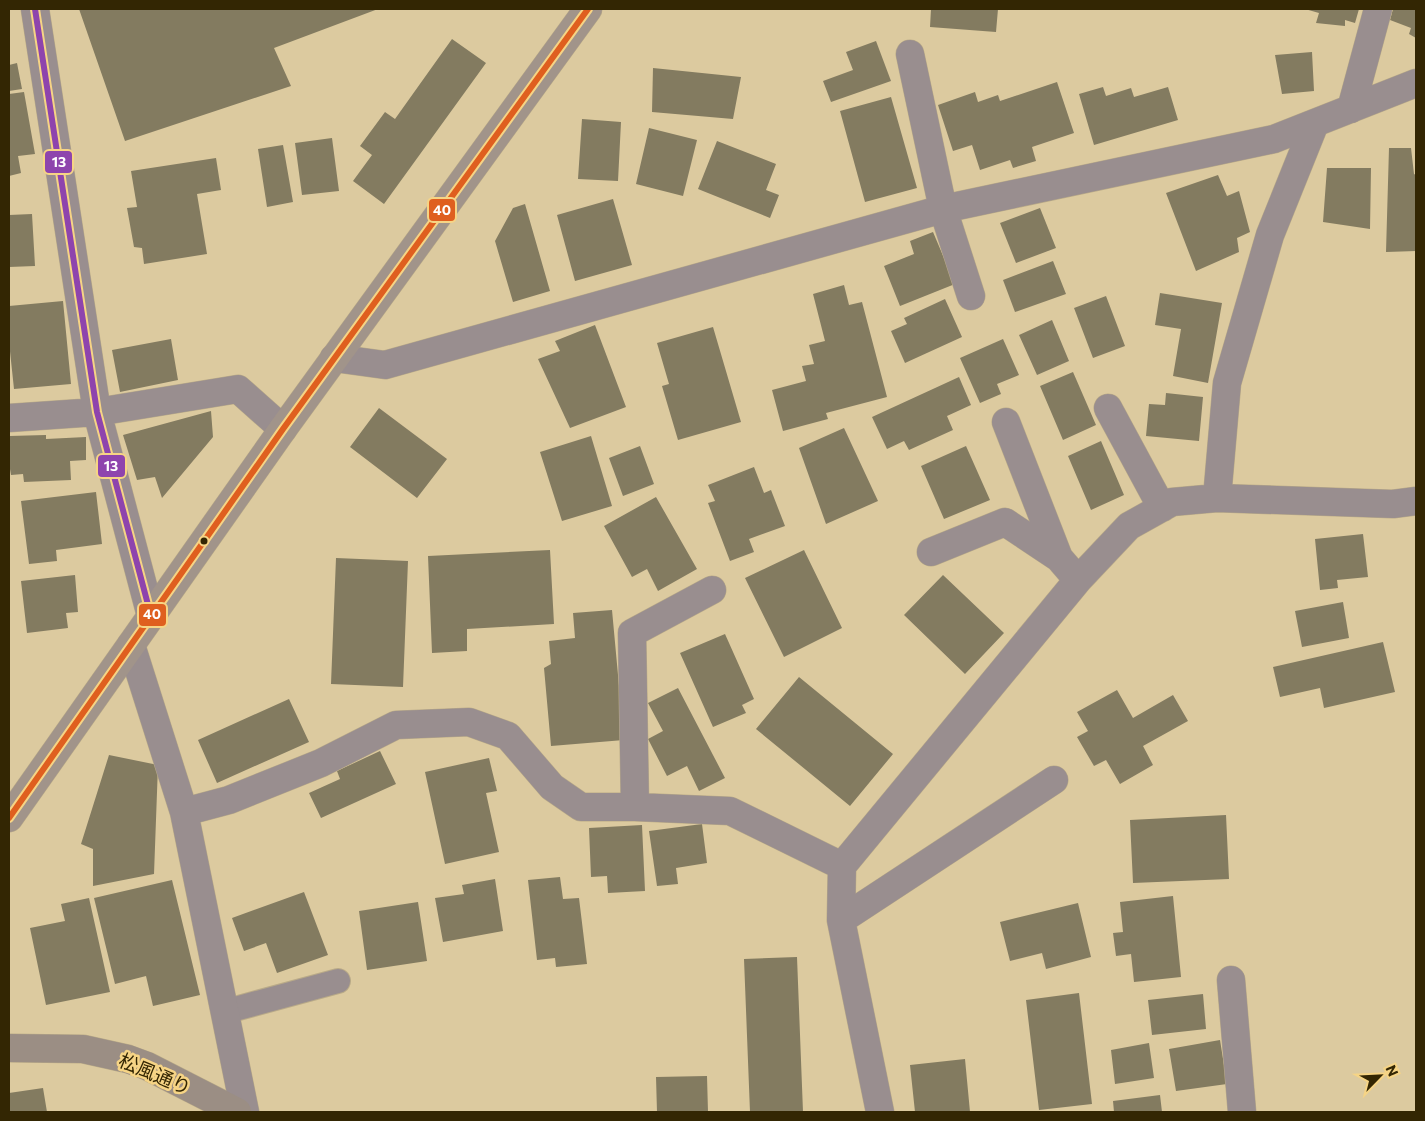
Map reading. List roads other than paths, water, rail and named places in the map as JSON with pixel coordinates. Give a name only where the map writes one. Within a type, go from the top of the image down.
[{"type":"main road","points":[[9,818],[282,429],[588,9]]},
{"type":"main road","name":"松風通り","points":[[9,1048],[83,1049],[128,1059],[147,1066],[237,1112]]},
{"type":"street","points":[[35,9],[97,412],[151,616]]},
{"type":"street","points":[[1351,109],[1378,9]]},
{"type":"street","points":[[910,54],[943,209],[971,296]]},
{"type":"street","points":[[334,358],[385,365],[943,209],[1274,139],[1416,83]]},
{"type":"street","points":[[1217,498],[1227,383],[1270,235],[1315,123]]},
{"type":"street","points":[[9,418],[97,412],[238,388],[282,429]]},
{"type":"street","points":[[1108,408],[1162,508]]},
{"type":"street","points":[[1006,422],[1059,558]]},
{"type":"street","points":[[880,1112],[841,920],[842,866],[1078,580],[1129,526],[1172,502],[1217,498],[1393,504],[1416,501]]},
{"type":"street","points":[[931,552],[1006,522],[1059,558],[1078,580]]},
{"type":"street","points":[[635,806],[632,633],[712,590]]},
{"type":"street","points":[[131,645],[184,812],[245,1112]]},
{"type":"street","points":[[184,812],[229,800],[321,764],[396,725],[469,722],[508,736],[552,787],[581,807],[635,806],[730,811],[842,866]]},
{"type":"street","points":[[841,920],[1054,780]]},
{"type":"street","points":[[1231,980],[1242,1112]]},
{"type":"lane","points":[[224,1012],[338,980]]}]
